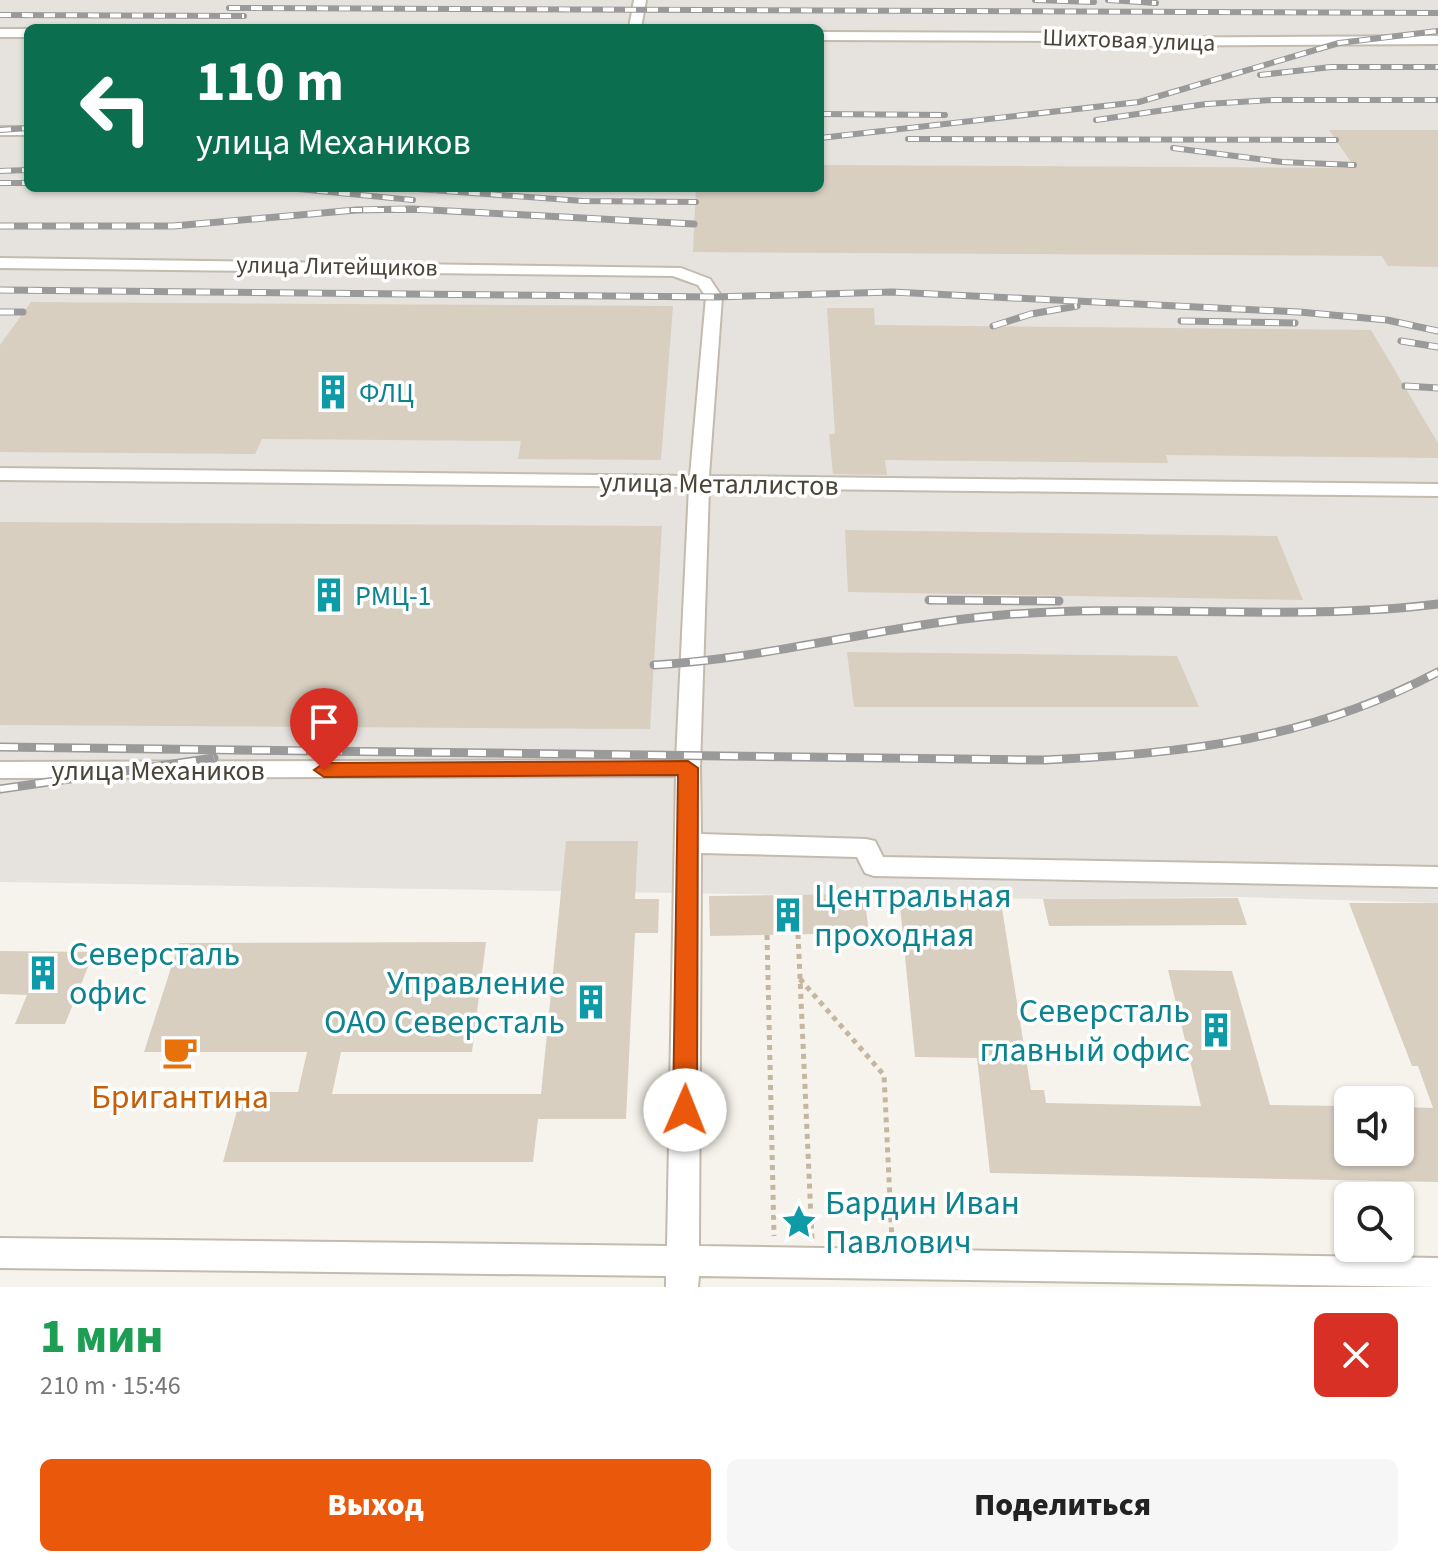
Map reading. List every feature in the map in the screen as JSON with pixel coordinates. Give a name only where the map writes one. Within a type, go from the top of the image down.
[{"type":"street","points":[[636,24],[640,0]]},
{"type":"street","points":[[0,33],[24,33]]},
{"type":"street","name":"Шихтовая улица","points":[[824,36],[1062,37],[1105,42],[1438,40]]},
{"type":"street","points":[[0,131],[24,131]]},
{"type":"street","name":"улица Литейщиков","points":[[0,263],[675,271],[704,282],[714,297],[699,483]]},
{"type":"street","name":"улица Металлистов","points":[[0,474],[1438,490]]},
{"type":"street","points":[[682,1274],[688,768],[699,483]]},
{"type":"street","name":"улица Механиков","points":[[0,770],[688,768]]},
{"type":"street","points":[[689,843],[866,848],[874,866],[1438,877]]},
{"type":"street","points":[[0,1253],[682,1274],[775,1263],[1438,1273]]},
{"type":"path","points":[[798,934],[813,1263]]},
{"type":"path","points":[[767,935],[775,1263]]},
{"type":"path","points":[[800,979],[884,1075],[893,1265]]},
{"type":"shaded area","points":[[0,0],[1438,0],[1438,903],[1238,897],[1043,899],[0,882]]},
{"type":"building","points":[[1329,130],[1438,130],[1438,267],[1388,266],[1382,256],[693,252],[696,192],[824,192],[824,165],[1355,168]]},
{"type":"building","name":"ФЛЦ","points":[[31,302],[673,306],[661,460],[518,459],[521,441],[262,439],[255,454],[0,452],[0,345]]},
{"type":"building","points":[[827,308],[874,308],[875,325],[1371,330],[1438,443],[1438,458],[1166,455],[1168,463],[885,460],[887,475],[833,474],[829,434],[835,434]]},
{"type":"building","name":"РМЦ-1","points":[[0,522],[662,526],[650,729],[0,725]]},
{"type":"building","points":[[845,530],[1277,536],[1303,600],[848,592]]},
{"type":"building","points":[[847,652],[1177,656],[1199,707],[854,707]]},
{"type":"building","points":[[566,841],[638,841],[635,899],[659,899],[658,933],[635,933],[626,1119],[538,1119],[533,1162],[223,1162],[242,1092],[298,1092],[307,1052],[144,1052],[179,943],[486,942],[472,1052],[341,1052],[332,1094],[541,1094]]},
{"type":"building","name":"Центральная проходная","points":[[864,894],[869,933],[710,936],[709,896]]},
{"type":"building","points":[[899,896],[1000,896],[1031,1090],[1044,1090],[1046,1103],[1201,1106],[1168,970],[1232,971],[1270,1105],[1334,1106],[1334,1166],[1414,1166],[1414,1107],[1433,1108],[1418,1066],[1412,1066],[1349,903],[1438,903],[1438,1182],[990,1173],[977,1058],[915,1057]]},
{"type":"building","points":[[1238,898],[1247,925],[1049,926],[1043,899]]},
{"type":"building","name":"Северсталь офис","points":[[0,951],[94,952],[65,1024],[15,1024],[27,995],[0,994]]},
{"type":"railway","points":[[1035,0],[1094,2]]},
{"type":"railway","points":[[1108,0],[1156,3]]},
{"type":"railway","points":[[229,8],[1438,13]]},
{"type":"railway","points":[[0,15],[244,16]]},
{"type":"railway","points":[[824,138],[1139,102],[1339,43],[1438,31]]},
{"type":"railway","points":[[1260,75],[1331,67],[1438,67]]},
{"type":"railway","points":[[1096,120],[1206,104],[1274,100],[1438,100]]},
{"type":"railway","points":[[824,114],[945,115]]},
{"type":"railway","points":[[0,130],[24,128]]},
{"type":"railway","points":[[908,139],[1336,140]]},
{"type":"railway","points":[[1173,148],[1282,162],[1354,165]]},
{"type":"railway","points":[[0,171],[24,170]]},
{"type":"railway","points":[[0,183],[24,183]]},
{"type":"railway","points":[[329,192],[413,200]]},
{"type":"railway","points":[[458,192],[583,201],[696,202]]},
{"type":"railway","points":[[351,210],[356,210]]},
{"type":"railway","points":[[0,226],[173,226],[356,210]]},
{"type":"railway","points":[[356,210],[431,210]]},
{"type":"railway","points":[[356,210],[431,210]]},
{"type":"railway","points":[[431,210],[438,210]]},
{"type":"railway","points":[[431,210],[694,224]]},
{"type":"railway","points":[[0,290],[714,297],[892,292],[1299,312],[1387,320],[1438,331]]},
{"type":"railway","points":[[993,326],[1031,314],[1077,306]]},
{"type":"railway","points":[[0,312],[23,312]]},
{"type":"railway","points":[[1181,321],[1295,323]]},
{"type":"railway","points":[[1401,341],[1438,347]]},
{"type":"railway","points":[[1405,386],[1438,388]]},
{"type":"railway","points":[[929,600],[1059,601]]},
{"type":"railway","points":[[654,665],[742,656],[915,626],[1002,615],[1111,611],[1329,612],[1438,604]]},
{"type":"railway","points":[[0,747],[1044,760],[1148,753],[1247,739],[1342,713],[1438,672]]},
{"type":"railway","points":[[0,789],[214,758]]},
{"type":"place","name":"ФЛЦ","points":[[333,392]]},
{"type":"place","name":"РМЦ-1","points":[[329,595]]},
{"type":"place","name":"Центральная проходная","points":[[788,915]]},
{"type":"place","name":"Северсталь офис","points":[[43,973]]},
{"type":"place","name":"Управление OAO Северсталь","points":[[591,1002]]},
{"type":"place","name":"Северсталь главный офис","points":[[1216,1030]]},
{"type":"place","name":"Бригантина","points":[[180,1052]]},
{"type":"place","name":"Бардин Иван Павлович","points":[[799,1222]]},
{"type":"route","points":[[324,770],[688,768],[685,1110]]}]
